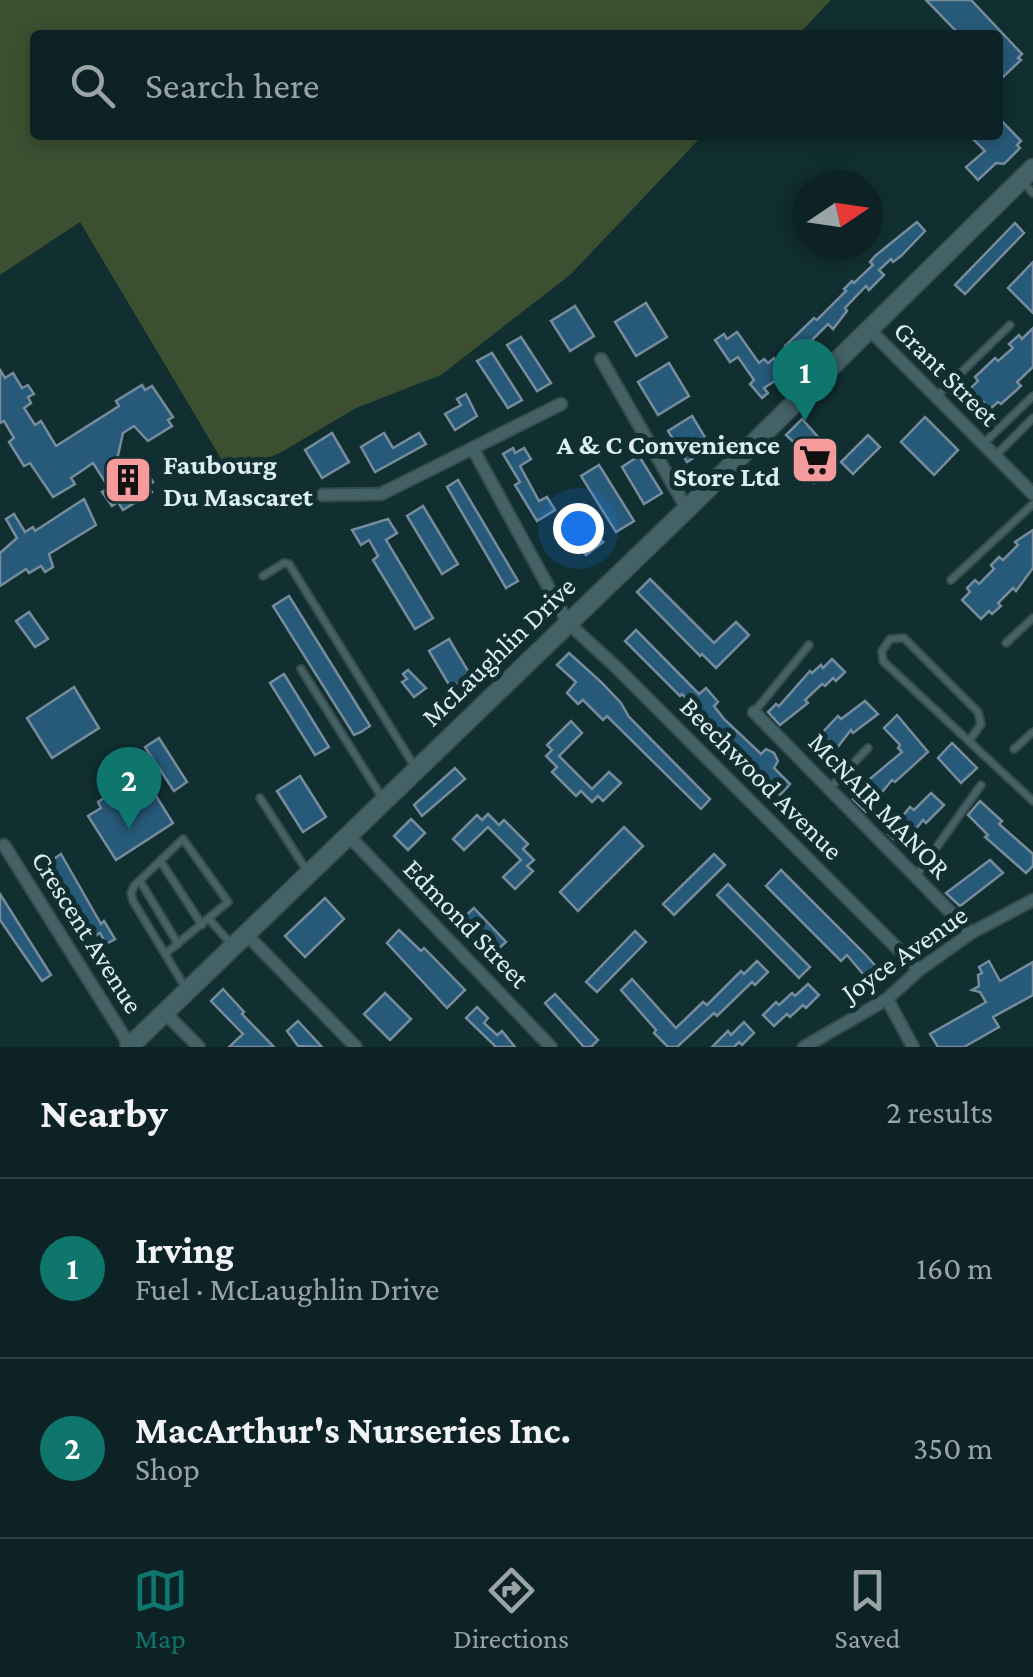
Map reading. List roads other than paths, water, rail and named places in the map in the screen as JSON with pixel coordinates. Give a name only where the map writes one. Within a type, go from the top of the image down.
[{"type":"main road","name":"McLaughlin Drive","points":[[129,1047],[869,329],[1029,181]]},
{"type":"street","name":"Grant Street","points":[[869,329],[1033,494]]},
{"type":"street","points":[[602,360],[687,509]]},
{"type":"street","points":[[323,495],[381,494],[561,404]]},
{"type":"street","name":"Beechwood Avenue","points":[[473,448],[568,622],[919,970]]},
{"type":"street","name":"McNAIR MANOR","points":[[754,712],[971,934]]},
{"type":"street","name":"Edmond Street","points":[[346,834],[551,1047]]},
{"type":"street","name":"Crescent Avenue","points":[[4,845],[129,1047]]},
{"type":"street","name":"Joyce Avenue","points":[[813,1045],[887,999],[919,970],[971,934],[1033,900]]},
{"type":"street","points":[[240,940],[356,1047]]},
{"type":"street","points":[[887,999],[913,1047]]},
{"type":"street","points":[[163,1011],[199,1047]]},
{"type":"lane","points":[[936,397],[1010,325]]},
{"type":"lane","points":[[983,444],[1033,396]]},
{"type":"lane","points":[[995,456],[1033,418]]},
{"type":"lane","points":[[951,580],[1033,504]]},
{"type":"lane","points":[[263,576],[284,563],[289,564],[416,768]]},
{"type":"lane","points":[[1006,644],[1033,618]]},
{"type":"lane","points":[[969,741],[981,724],[978,712],[904,638],[890,639],[882,651],[883,661],[1033,801]]},
{"type":"lane","points":[[754,712],[809,645]]},
{"type":"lane","points":[[301,668],[383,799]]},
{"type":"lane","points":[[1014,749],[1033,732]]},
{"type":"lane","points":[[829,789],[868,748]]},
{"type":"lane","points":[[915,877],[981,786]]},
{"type":"lane","points":[[260,798],[308,872]]},
{"type":"lane","points":[[165,954],[228,902],[183,839],[131,894],[133,901],[186,990]]},
{"type":"lane","points":[[161,862],[205,922],[240,940]]},
{"type":"lane","points":[[140,881],[178,944]]},
{"type":"place","name":"Irving","points":[[805,421]]},
{"type":"place","name":"A & C Convenience Store Ltd","points":[[815,460]]},
{"type":"place","name":"Faubourg Du Mascaret","points":[[128,480]]},
{"type":"place","name":"MacArthur's Nurseries Inc.","points":[[129,829]]}]
